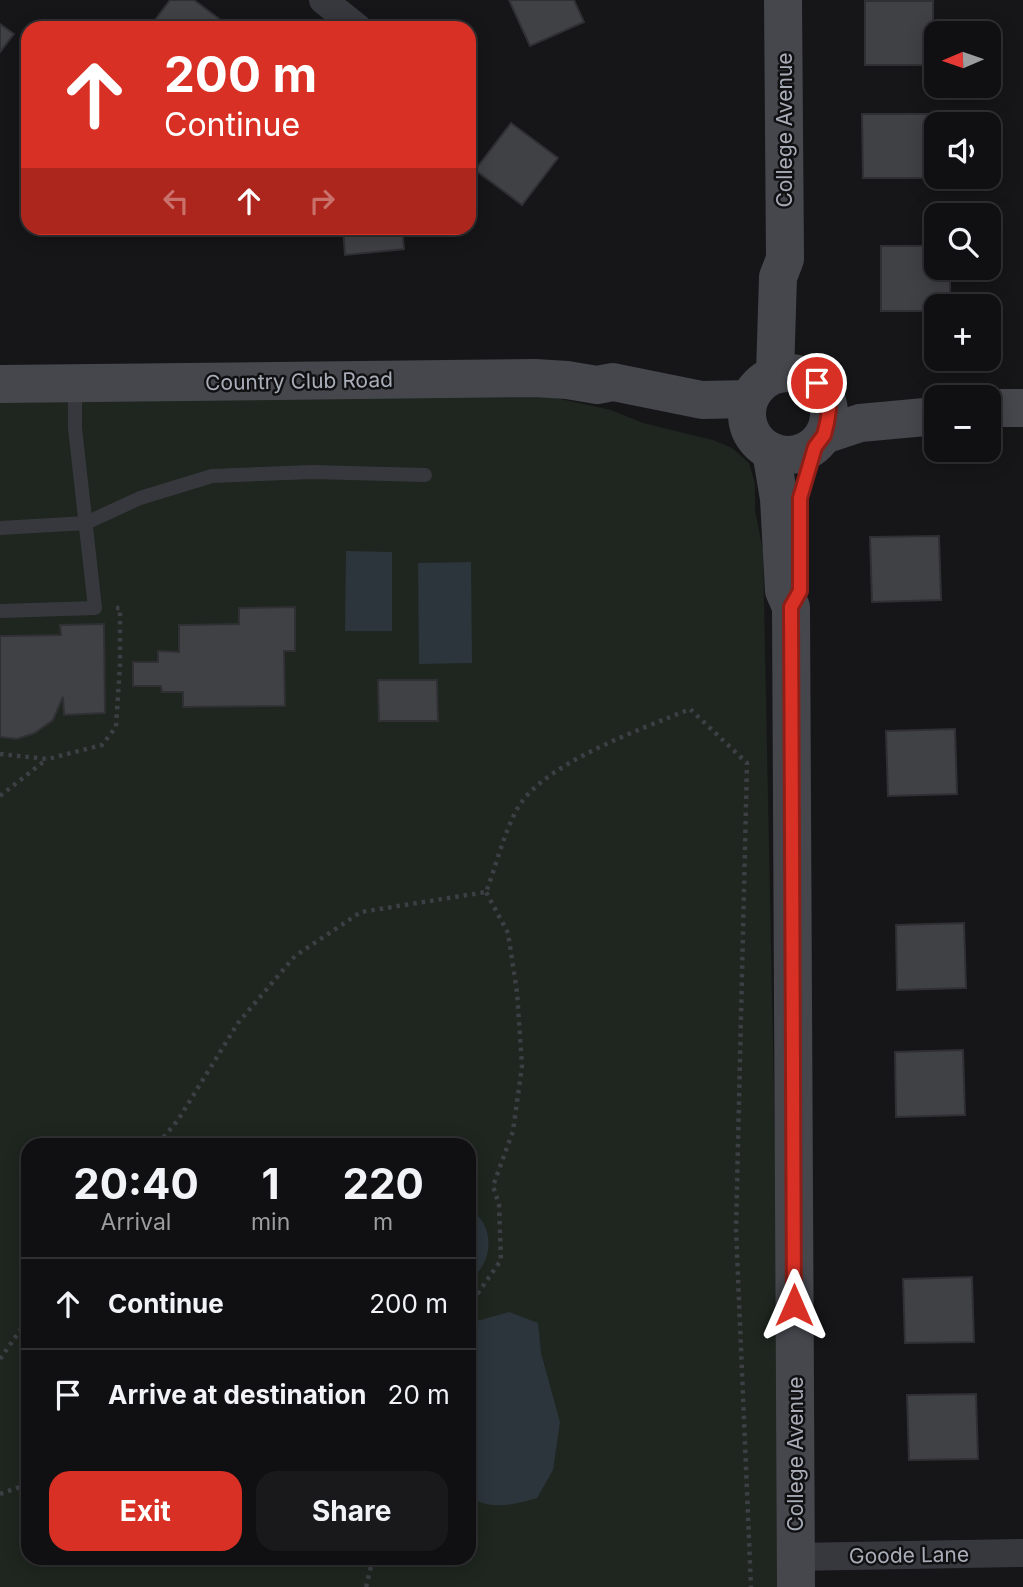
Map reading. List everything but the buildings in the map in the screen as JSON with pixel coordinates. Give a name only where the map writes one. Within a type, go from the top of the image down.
[{"type":"street","points":[[323,0],[349,21]]},
{"type":"street","name":"College Avenue","points":[[783,0],[785,260],[794,276],[797,329],[780,405],[779,499],[783,591],[791,607],[796,1572]]},
{"type":"street","name":"Country Club Road","points":[[0,384],[535,378],[597,385],[613,382],[702,400],[780,405],[924,400]]},
{"type":"street","points":[[780,405],[788,455],[804,453],[820,441],[860,422],[924,417]]},
{"type":"street","name":"College Avenue","points":[[780,405],[829,409],[800,498],[800,591],[791,607]]},
{"type":"street","points":[[1001,408],[1023,408]]},
{"type":"street","name":"Goode Lane","points":[[796,1572],[1023,1553]]},
{"type":"lane","points":[[0,611],[95,608],[75,428],[75,384]]},
{"type":"lane","points":[[0,528],[86,523],[140,498],[212,476],[312,472],[425,475]]},
{"type":"path","points":[[0,754],[48,759],[102,745],[116,727],[120,608],[95,608]]},
{"type":"path","points":[[476,1293],[501,1260],[499,1205],[493,1186],[513,1131],[522,1066],[517,992],[508,933],[486,892],[517,809],[545,778],[600,746],[690,709],[747,762],[736,1228],[751,1587]]},
{"type":"path","points":[[0,796],[48,759]]},
{"type":"path","points":[[163,1138],[238,1023],[295,956],[361,912],[486,892]]},
{"type":"path","points":[[0,1359],[21,1329]]},
{"type":"path","points":[[0,1494],[21,1486]]},
{"type":"path","points":[[366,1587],[371,1565]]},
{"type":"shaded area","points":[[547,396],[611,410],[643,423],[713,440],[732,448],[749,463],[755,484],[755,510],[763,551],[784,1587],[0,1587],[0,400]]},
{"type":"shaded area","points":[[346,551],[392,552],[392,631],[345,631]]},
{"type":"shaded area","points":[[471,562],[472,663],[419,664],[418,563]]},
{"type":"shaded area","points":[[476,1214],[484,1224],[488,1244],[487,1254],[477,1273]]},
{"type":"shaded area","points":[[509,1312],[538,1323],[541,1353],[560,1422],[553,1470],[537,1498],[493,1505],[476,1500],[476,1321]]},
{"type":"route","points":[[794,1305],[791,607],[800,591],[800,498],[815,447],[824,435],[829,409],[826,396],[817,383]]}]
